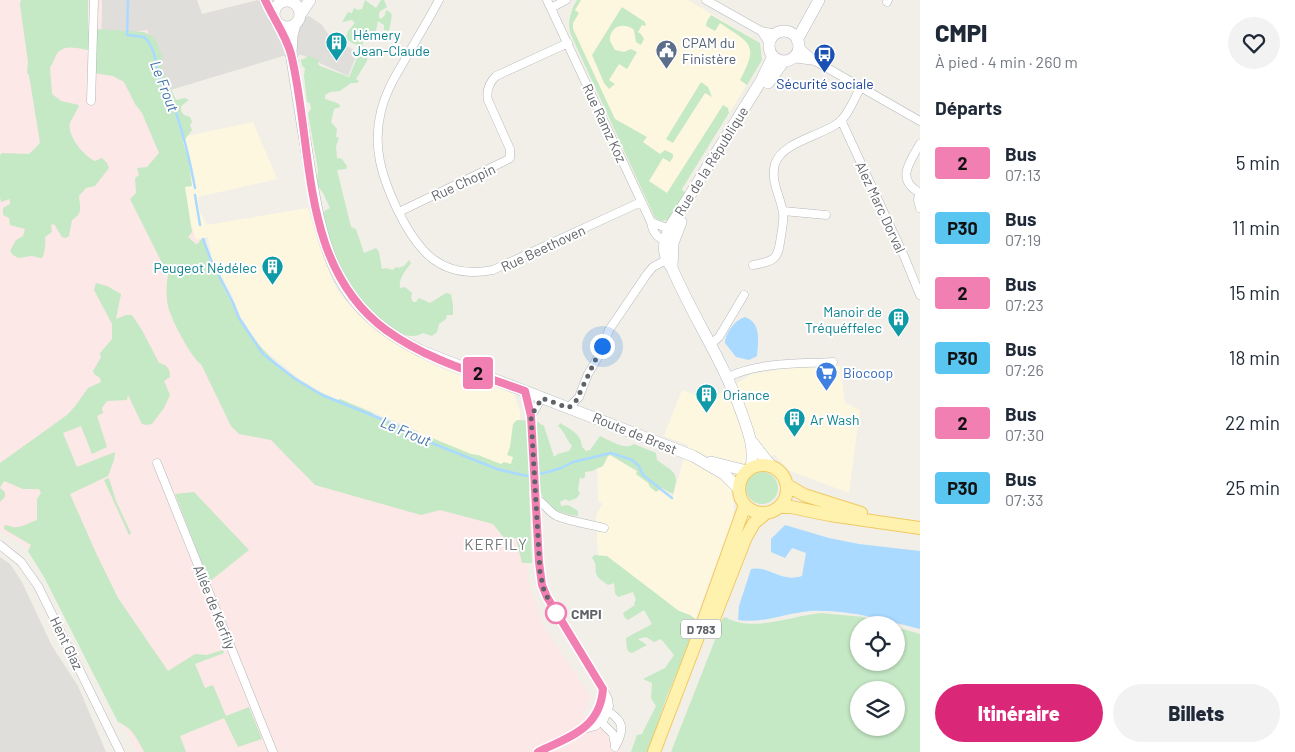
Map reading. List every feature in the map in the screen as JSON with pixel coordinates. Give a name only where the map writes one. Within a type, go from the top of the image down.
[{"type":"main road","name":"Route de Brest","points":[[265,0],[277,20],[291,53]]},
{"type":"main road","points":[[298,20],[298,7],[287,1],[275,8],[277,20],[285,27],[298,20],[310,0]]},
{"type":"main road","points":[[811,0],[798,21],[777,36],[769,49],[783,59],[795,55],[798,43],[819,0]]},
{"type":"main road","name":"Route de Brest","points":[[298,20],[292,36],[291,53],[320,227],[334,268],[350,295],[365,313],[416,349],[693,456],[749,469]]},
{"type":"main road","points":[[777,36],[792,34],[798,43]]},
{"type":"main road","name":"Rue de la République","points":[[671,236],[761,81],[783,59]]},
{"type":"main road","points":[[671,236],[664,248],[669,264],[728,376],[751,441],[753,453],[749,469]]},
{"type":"main road","points":[[751,441],[771,466],[780,472],[787,485],[804,495],[888,522]]},
{"type":"main road","name":"Route de Brest","points":[[693,456],[724,474],[738,488]]},
{"type":"main road","points":[[771,466],[764,465],[749,469],[742,476],[738,488],[740,497],[752,511],[766,513],[779,507],[791,507],[830,515],[920,528]]},
{"type":"main road","points":[[779,507],[784,501],[787,485]]},
{"type":"main road","name":"D 783","points":[[654,752],[745,505]]},
{"type":"main road","name":"D 783","points":[[663,752],[741,550],[754,523],[766,513]]},
{"type":"street","points":[[92,101],[94,0]]},
{"type":"street","name":"Rue Beethoven","points":[[439,0],[388,88],[379,119],[377,143],[379,163],[387,189],[415,242],[433,259],[444,266],[458,271],[480,272],[501,268],[641,202]]},
{"type":"street","name":"Rue Ramz Koz","points":[[547,0],[655,234],[671,236]]},
{"type":"street","points":[[551,8],[566,0]]},
{"type":"street","points":[[706,0],[761,31],[777,36]]},
{"type":"street","name":"Rue Chopin","points":[[399,212],[510,158],[510,149],[488,100],[490,84],[496,76],[568,43]]},
{"type":"street","points":[[798,43],[815,61],[920,121]]},
{"type":"street","points":[[783,59],[815,61]]},
{"type":"street","points":[[754,265],[772,260],[778,255],[783,226],[783,211],[774,179],[777,160],[789,148],[835,125],[841,120],[860,87]]},
{"type":"street","name":"Alez Marc Dorval","points":[[841,120],[920,295]]},
{"type":"street","points":[[920,144],[909,164],[906,175],[912,188],[920,193],[918,200],[920,208]]},
{"type":"street","points":[[783,211],[826,214]]},
{"type":"street","points":[[651,222],[671,236]]},
{"type":"street","points":[[568,408],[579,397],[609,330],[647,274],[653,266],[669,264]]},
{"type":"street","points":[[711,344],[719,337],[744,295]]},
{"type":"street","points":[[728,376],[740,371],[758,368],[833,362]]},
{"type":"street","points":[[525,391],[531,416],[542,585],[547,597],[603,689],[608,699],[608,711]]},
{"type":"street","points":[[531,416],[542,398]]},
{"type":"street","name":"Allée de Kerfily","points":[[157,462],[273,752]]},
{"type":"street","points":[[536,499],[540,500],[547,510],[556,516],[604,528]]},
{"type":"street","name":"Hent Glaz","points":[[0,545],[21,562],[38,586],[120,752]]},
{"type":"street","points":[[598,719],[603,689]]},
{"type":"street","points":[[598,719],[613,734],[615,747],[621,735],[621,725],[617,717],[600,707]]},
{"type":"street","points":[[538,752],[584,729],[608,711]]},
{"type":"shaded area","points":[[0,0],[102,0],[101,38],[147,30],[182,137],[192,184],[184,186],[188,215],[196,240],[205,238],[210,261],[219,281],[228,293],[237,317],[258,354],[299,384],[423,441],[529,478],[532,548],[530,549],[527,579],[543,626],[591,697],[583,714],[625,739],[619,752],[137,752],[40,562],[31,551],[0,531]]},
{"type":"shaded area","points":[[102,0],[197,0],[202,14],[258,0],[273,27],[309,16],[322,25],[331,38],[358,52],[348,76],[302,55],[283,56],[167,91],[147,30],[101,38]]},
{"type":"shaded area","points":[[577,0],[688,0],[760,43],[762,60],[682,189],[685,191],[667,221],[655,218],[571,35],[570,13]]},
{"type":"shaded area","points":[[253,122],[277,179],[198,197],[200,212],[207,225],[308,208],[333,282],[340,294],[357,313],[391,340],[429,363],[514,394],[520,411],[520,457],[516,472],[429,440],[417,435],[419,431],[316,389],[300,379],[261,347],[241,317],[231,293],[212,259],[208,237],[196,240],[188,215],[183,186],[182,137]]},
{"type":"shaded area","points":[[840,366],[845,403],[860,410],[849,493],[790,471],[775,455],[749,460],[741,465],[731,492],[734,504],[733,518],[690,634],[640,602],[634,592],[631,593],[598,557],[596,519],[598,511],[603,504],[598,501],[597,459],[610,455],[673,496],[688,445],[664,436],[682,390],[709,400],[752,374],[787,368]]},
{"type":"shaded area","points":[[0,557],[10,564],[22,582],[52,646],[78,686],[106,752],[0,752]]},
{"type":"green space","points":[[21,0],[88,0],[88,31],[95,29],[144,32],[155,38],[162,55],[162,70],[176,100],[185,98],[189,100],[181,106],[181,111],[184,115],[190,117],[192,122],[190,125],[192,130],[183,142],[189,162],[192,186],[185,187],[192,232],[188,237],[196,244],[205,238],[211,264],[243,323],[282,368],[298,380],[338,400],[340,399],[373,413],[373,415],[418,432],[416,438],[429,443],[432,438],[501,464],[504,462],[511,464],[513,457],[507,455],[513,424],[517,420],[536,421],[544,426],[554,457],[569,451],[572,446],[558,426],[560,423],[578,435],[582,447],[586,451],[590,450],[600,436],[622,446],[634,444],[656,453],[657,460],[674,473],[676,481],[673,494],[662,488],[656,492],[636,474],[637,471],[610,455],[603,466],[585,472],[585,477],[582,479],[580,477],[578,490],[580,493],[577,498],[569,501],[565,499],[560,502],[561,506],[568,505],[578,511],[578,516],[554,510],[543,498],[540,491],[529,490],[532,563],[522,563],[516,538],[505,539],[493,524],[440,510],[421,515],[315,485],[271,440],[239,434],[231,426],[201,364],[187,347],[173,319],[167,298],[168,275],[130,199],[136,193],[135,178],[139,175],[137,168],[147,167],[159,153],[142,113],[135,104],[124,82],[113,76],[94,73],[95,51],[70,47],[58,52],[50,67],[52,94],[61,101],[79,105],[70,123],[71,134],[77,145],[86,155],[95,161],[102,158],[109,168],[95,186],[86,188],[79,196],[80,210],[78,215],[72,220],[69,236],[66,238],[62,237],[54,224],[51,225],[52,232],[45,237],[45,248],[42,258],[33,256],[20,258],[10,251],[16,240],[23,236],[25,229],[10,225],[9,218],[3,215],[3,208],[10,204],[10,199],[1,202],[0,155],[2,153],[29,154],[40,143],[29,75],[27,73],[28,62],[20,5]]},
{"type":"green space","points":[[365,0],[376,8],[381,0],[384,0],[387,7],[380,12],[379,17],[381,19],[385,15],[386,10],[392,15],[389,31],[384,30],[384,25],[378,21],[376,31],[368,32],[365,35],[362,46],[352,43],[346,37],[348,31],[355,23],[352,20],[342,22],[348,12],[352,13],[354,8],[362,9]]},
{"type":"green space","points":[[577,0],[581,0],[575,10],[579,13],[573,23],[573,29],[615,119],[647,137],[643,142],[660,154],[665,150],[673,154],[670,162],[663,158],[649,181],[667,193],[723,105],[728,108],[729,113],[682,189],[686,194],[670,220],[661,221],[655,218],[571,35],[570,17]]},
{"type":"green space","points":[[622,7],[645,22],[646,26],[642,25],[638,32],[644,39],[641,45],[636,42],[634,30],[630,27],[621,26],[614,29],[610,36],[610,41],[615,50],[624,52],[631,49],[637,52],[627,69],[619,64],[609,80],[615,84],[609,89],[604,83],[592,55]]},
{"type":"green space","points":[[711,15],[760,43],[762,60],[747,85],[740,80],[749,59],[749,46],[739,36],[720,23],[715,31],[706,26]]},
{"type":"green space","points":[[360,51],[368,55],[367,61],[356,79],[359,81],[351,83],[340,91],[330,92],[325,95],[325,99],[340,105],[340,107],[334,109],[331,122],[337,129],[336,137],[339,138],[336,146],[337,158],[342,159],[347,166],[346,169],[337,170],[351,227],[356,229],[364,253],[376,248],[379,252],[382,269],[393,270],[396,267],[404,266],[409,260],[411,263],[401,278],[400,288],[405,287],[412,293],[411,298],[413,302],[416,302],[419,298],[430,303],[446,293],[451,294],[453,315],[447,315],[446,319],[439,324],[437,332],[432,336],[423,333],[414,336],[405,335],[384,324],[365,307],[342,276],[328,242],[323,216],[324,211],[330,208],[318,186],[318,170],[308,113],[311,109],[310,103],[307,102],[305,68],[302,66],[301,60],[310,56],[319,60],[318,64],[320,66],[349,77]]},
{"type":"green space","points":[[701,82],[708,87],[712,97],[705,93],[673,143],[666,139]]},
{"type":"green space","points":[[96,283],[107,286],[121,294],[116,319],[132,315],[159,363],[169,369],[170,377],[164,381],[170,395],[164,408],[152,424],[146,425],[142,424],[128,395],[127,400],[107,401],[102,408],[103,413],[97,416],[107,447],[92,454],[81,426],[63,433],[77,467],[115,452],[108,476],[70,494],[118,598],[168,671],[195,654],[207,655],[223,650],[224,653],[195,664],[205,688],[213,685],[226,716],[249,707],[262,739],[238,747],[224,718],[180,736],[186,752],[144,752],[137,738],[127,727],[118,722],[44,577],[28,551],[31,545],[4,529],[4,525],[19,527],[37,520],[37,499],[41,493],[39,489],[23,489],[4,481],[0,488],[0,463],[67,415],[88,388],[101,382],[100,378],[93,371],[101,357],[100,353],[112,339],[112,324],[94,290]]},
{"type":"green space","points":[[762,472],[768,473],[773,477],[777,482],[777,494],[773,499],[768,503],[762,504],[756,503],[751,499],[747,494],[746,488],[747,482],[751,477],[756,473]]},
{"type":"green space","points":[[109,478],[116,501],[131,533],[129,535],[104,480]]},
{"type":"green space","points":[[0,488],[5,492],[5,497],[0,502]]},
{"type":"green space","points":[[194,492],[249,550],[209,582],[175,494]]},
{"type":"green space","points":[[594,555],[607,556],[679,611],[697,620],[697,626],[667,696],[648,752],[631,752],[637,735],[642,734],[656,706],[651,698],[652,683],[643,679],[665,668],[674,655],[661,639],[654,642],[646,637],[638,639],[647,645],[632,653],[629,652],[626,638],[652,624],[644,610],[628,620],[625,618],[623,613],[635,605],[636,600],[633,592],[618,597],[615,593],[614,583],[608,585],[597,575],[592,558]]},
{"type":"green space","points":[[821,613],[852,616],[850,616],[850,671],[905,671],[905,630],[920,634],[920,752],[671,752],[722,619],[725,617],[747,624],[772,622]]},
{"type":"water","points":[[745,317],[754,324],[758,334],[757,356],[749,360],[736,357],[725,343],[731,327]]},
{"type":"water","points":[[785,525],[829,538],[859,544],[920,551],[920,629],[905,625],[905,616],[865,616],[824,611],[801,612],[756,621],[738,620],[739,606],[751,569],[763,569],[781,576],[794,578],[802,576],[806,553],[792,548],[785,558],[771,552],[771,539]]},
{"type":"waterway","name":"Le Frout","points":[[128,0],[127,35],[144,37],[152,48],[163,89],[174,106],[189,157],[195,188]]},
{"type":"waterway","name":"Le Frout","points":[[195,195],[200,225]]},
{"type":"waterway","name":"Le Frout","points":[[203,239],[239,318],[263,354],[294,378],[322,395],[384,420],[429,442],[497,469],[522,475],[529,476],[548,472],[573,462],[611,453],[632,460],[639,466],[643,475],[672,498]]},
{"type":"bus line","name":"2","points":[[265,0],[279,24],[291,53],[320,227],[334,268],[346,289],[365,313],[416,349],[525,391],[531,416],[542,585],[547,597],[603,689],[599,710],[584,729],[538,752]]},
{"type":"place","name":"Hémery Jean-Claude","points":[[337,61]]},
{"type":"place","name":"CPAM du Finistère","points":[[666,69]]},
{"type":"place","name":"Sécurité sociale","points":[[825,74]]},
{"type":"place","name":"Peugeot Nédélec","points":[[273,286]]},
{"type":"place","name":"Manoir de Tréquéffelec","points":[[898,338]]},
{"type":"place","name":"Biocoop","points":[[827,391]]},
{"type":"place","name":"Oriance","points":[[707,413]]},
{"type":"place","name":"Ar Wash","points":[[794,438]]},
{"type":"place","name":"CMPI","points":[[556,613]]},
{"type":"district","name":"KERFILY","points":[[496,544]]},
{"type":"route","points":[[556,613],[544,591],[540,572],[531,416],[542,398],[568,408],[575,403],[591,368],[600,354],[602,346]]}]
